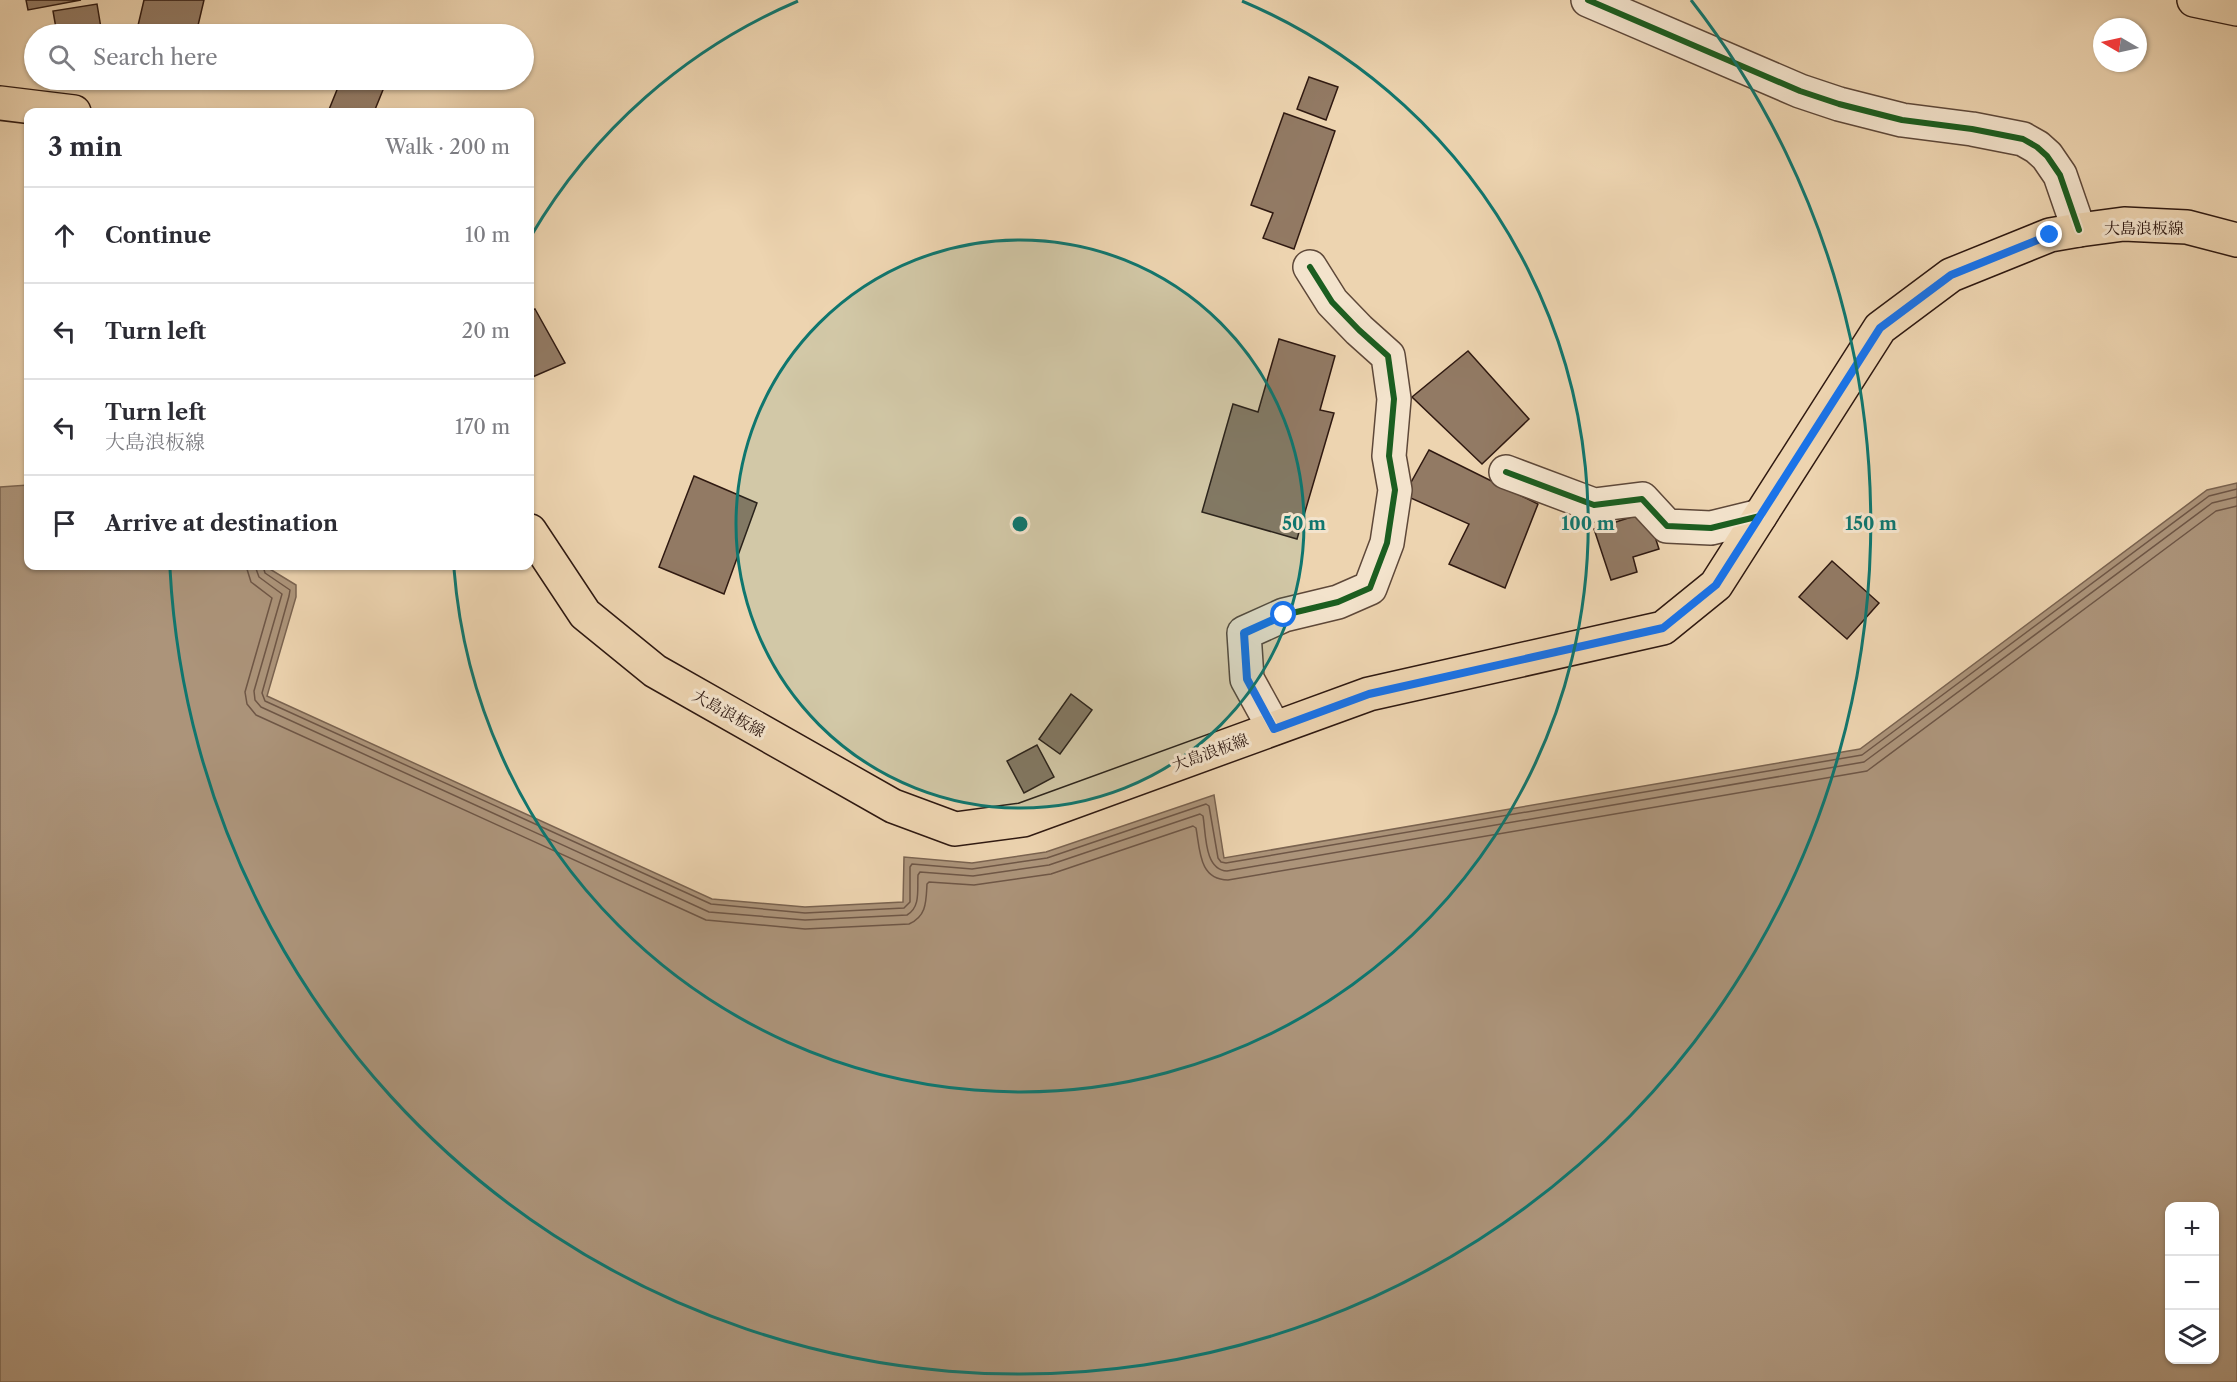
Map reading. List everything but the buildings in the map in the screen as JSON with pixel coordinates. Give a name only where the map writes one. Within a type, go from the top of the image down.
[{"type":"main road","points":[[2194,0],[2237,9]]},
{"type":"main road","points":[[0,103],[41,108]]},
{"type":"main road","name":"大島浪板線","points":[[534,537],[585,614],[655,671],[893,806],[955,829],[1023,820],[1369,694],[1663,628],[1716,585],[1880,328],[1951,275],[2050,235],[2079,230],[2124,225],[2187,227],[2237,240]]},
{"type":"street","points":[[1588,0],[1800,91],[1839,104],[1902,120],[1972,129],[2023,139],[2047,156],[2060,175],[2079,230]]},
{"type":"street","points":[[1274,729],[1247,679],[1244,633],[1284,615],[1338,602],[1370,588],[1387,543],[1395,490],[1389,456],[1394,399],[1388,356],[1332,302],[1310,267]]},
{"type":"street","points":[[1506,472],[1594,505],[1642,499],[1667,526],[1711,528],[1760,516]]},
{"type":"water","points":[[2237,483],[2237,1382],[0,1382],[0,487],[24,485],[24,570],[272,570],[296,585],[296,597],[267,696],[712,899],[805,907],[903,902],[904,857],[972,863],[1046,852],[1214,795],[1224,858],[1860,749],[2207,490]]},
{"type":"cycle path","points":[[1588,0],[1800,91],[1839,104],[1902,120],[1972,129],[2023,139],[2047,156],[2060,175],[2079,230]]},
{"type":"cycle path","points":[[1274,728],[1247,679],[1244,633],[1284,615],[1338,602],[1370,588],[1387,543],[1395,490],[1389,456],[1394,399],[1388,356],[1332,302],[1310,267]]},
{"type":"cycle path","points":[[1506,472],[1594,505],[1642,499],[1667,526],[1711,528],[1760,516]]},
{"type":"route","points":[[1284,615],[1244,633],[1247,679],[1274,729],[1369,694],[1663,628],[1716,585],[1880,328],[1951,275],[2050,235]]}]
